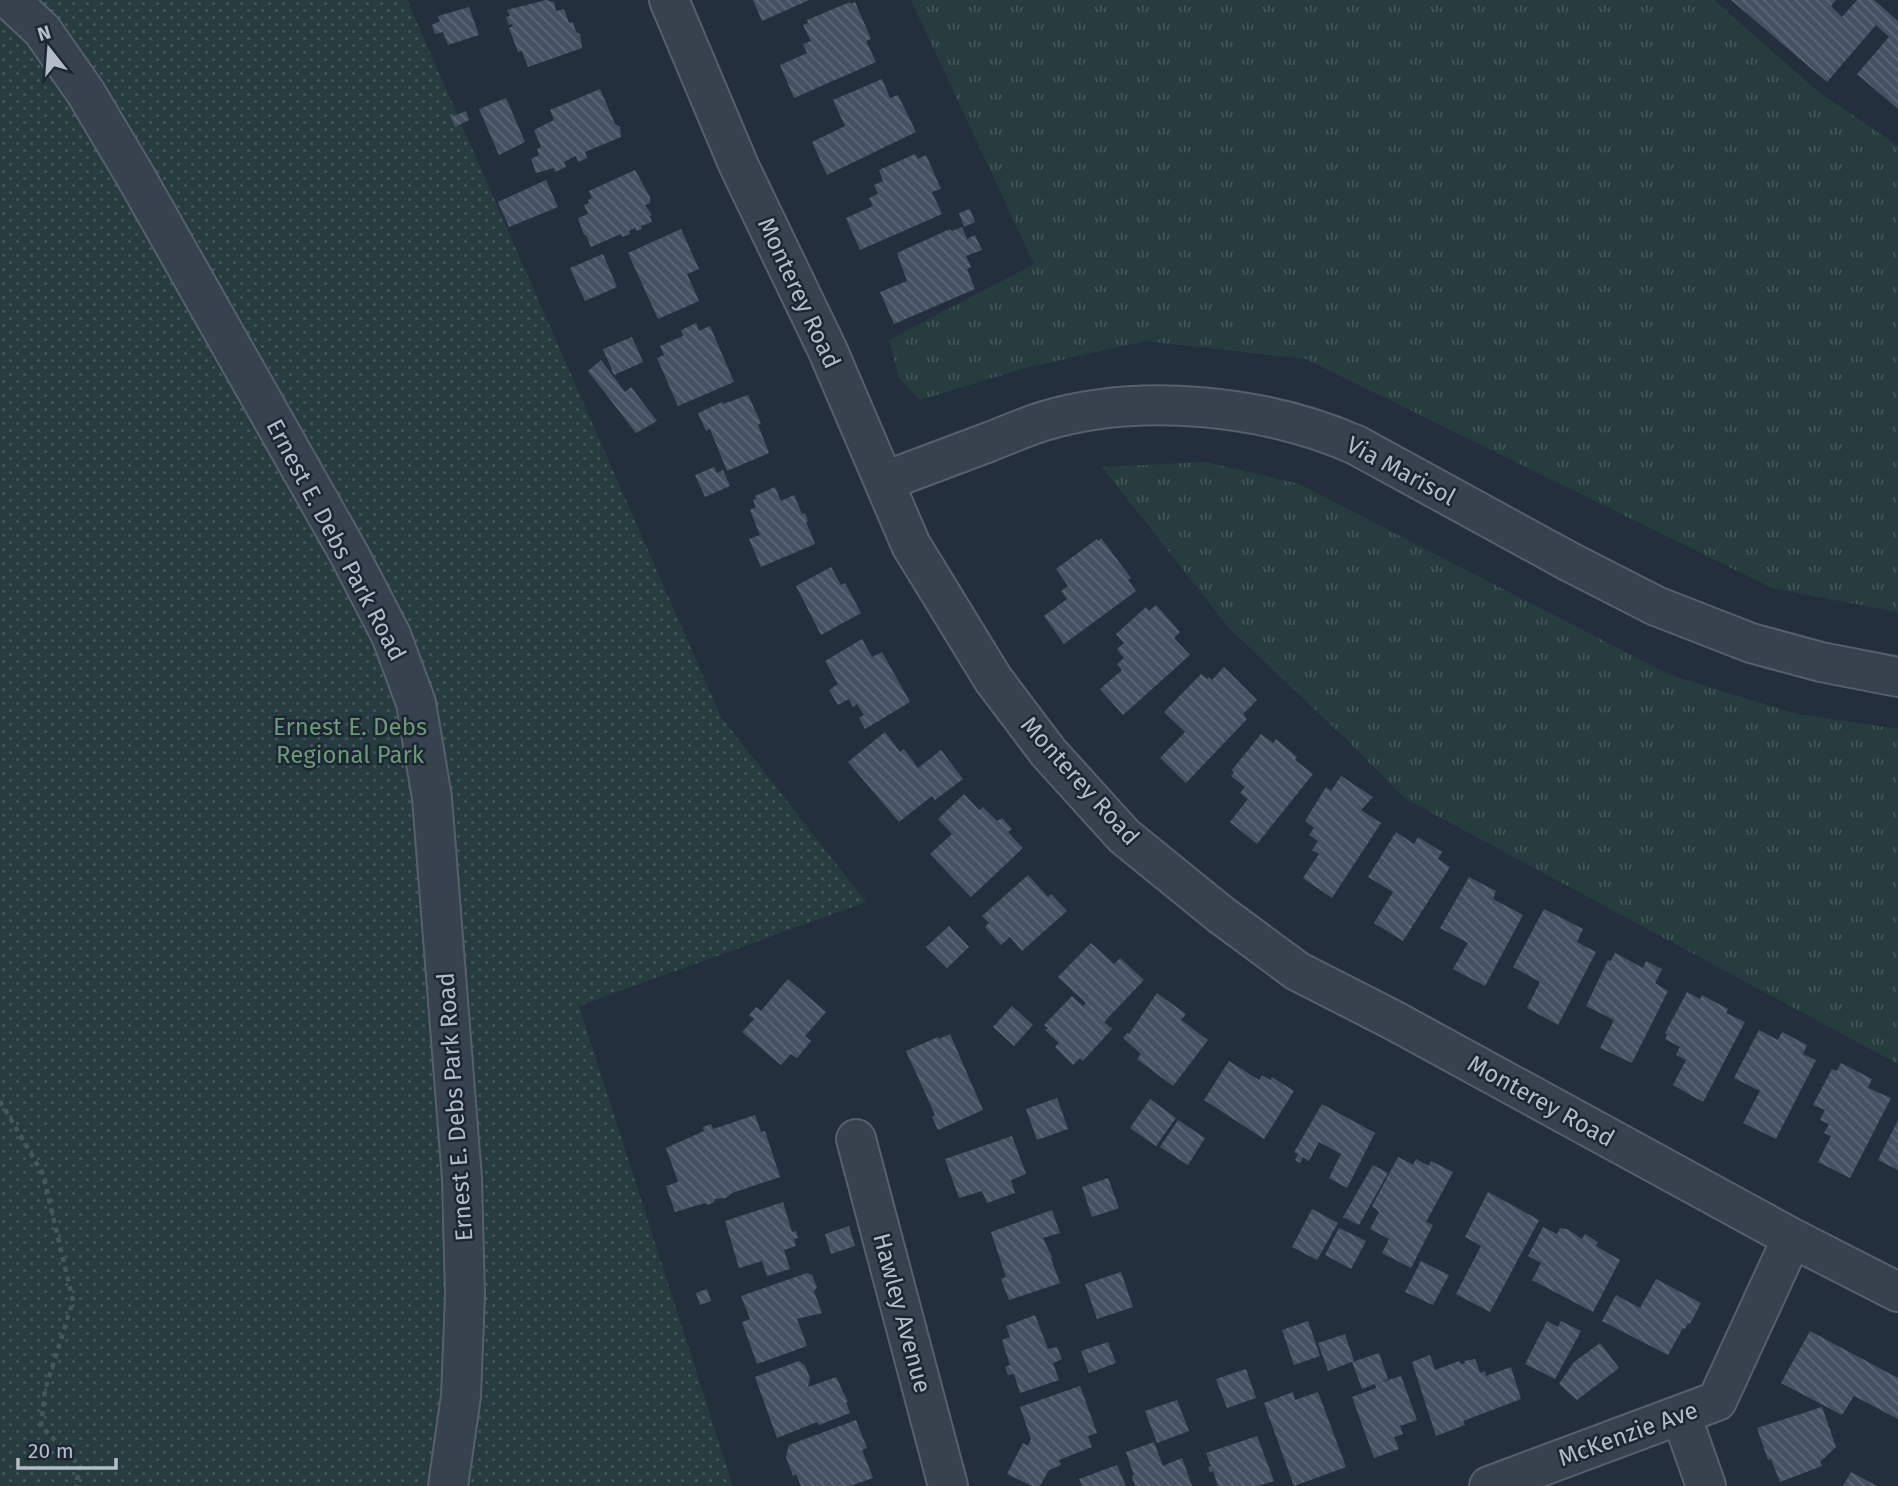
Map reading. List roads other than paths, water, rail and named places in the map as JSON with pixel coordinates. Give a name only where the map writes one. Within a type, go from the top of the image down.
[{"type":"street","name":"Ernest E. Debs Park Road","points":[[10,0],[42,30],[86,93],[137,179],[367,589],[391,635],[416,703],[432,798],[462,1179],[465,1296],[461,1396],[448,1486]]},
{"type":"street","name":"Monterey Road","points":[[669,0],[739,166],[828,351],[911,545],[993,679],[1048,751],[1124,836],[1220,914],[1297,971],[1898,1292]]},
{"type":"street","name":"Via Marisol","points":[[884,481],[1044,421],[1099,409],[1184,407],[1238,411],[1323,430],[1356,445],[1656,606],[1751,643],[1821,662],[1898,677]]},
{"type":"street","name":"Hawley Avenue","points":[[856,1139],[948,1486]]},
{"type":"street","name":"McKenzie Ave","points":[[1489,1486],[1717,1401],[1793,1238]]},
{"type":"street","points":[[1681,1415],[1706,1486]]},
{"type":"park label","name":"Ernest E. Debs Regional Park","points":[[350,741]]}]
